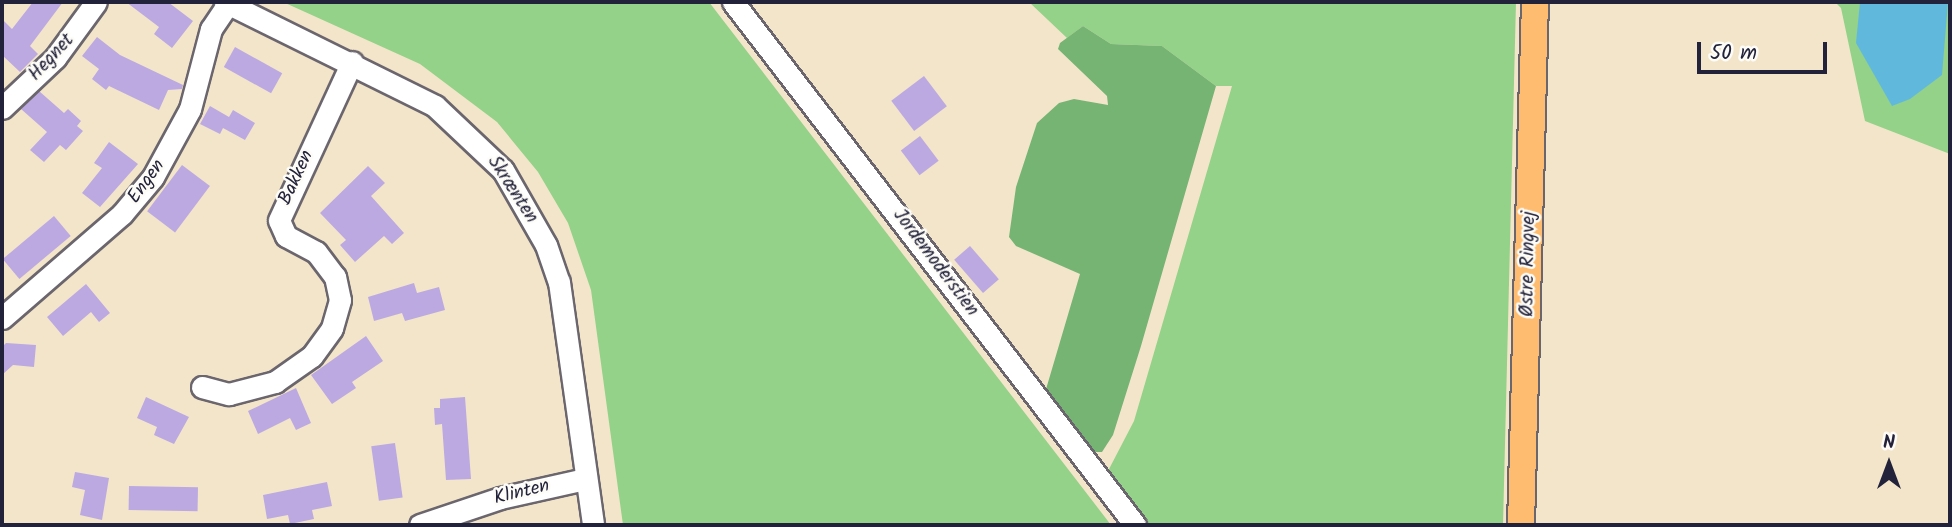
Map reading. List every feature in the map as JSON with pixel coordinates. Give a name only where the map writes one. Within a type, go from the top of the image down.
[{"type":"main road","name":"Østre Ringvej","points":[[1521,525],[1535,2]]},
{"type":"street","name":"Hegnet","points":[[2,108],[55,58],[96,2]]},
{"type":"street","name":"Jordemoderstien","points":[[733,2],[1135,525]]},
{"type":"street","name":"Skrænten","points":[[227,3],[352,62],[435,106],[462,128],[503,170],[521,198],[559,282],[593,525]]},
{"type":"street","name":"Engen","points":[[2,318],[98,236],[145,189],[190,110],[211,29],[227,3]]},
{"type":"street","name":"Bakken","points":[[202,387],[240,394],[275,382],[312,356],[332,328],[340,300],[335,277],[316,253],[286,236],[279,220],[352,62]]},
{"type":"street","name":"Klinten","points":[[420,525],[513,494],[585,479]]},
{"type":"green space","points":[[283,2],[709,2],[1111,525],[623,525],[591,290],[568,223],[538,172],[497,122],[420,64]]},
{"type":"green space","points":[[1029,2],[1516,2],[1503,525],[1145,525],[1108,471],[1134,421],[1232,86],[1216,86],[1162,46],[1111,44],[1083,26],[1067,38]]},
{"type":"green space","points":[[1835,2],[1950,2],[1950,154],[1865,121],[1841,8]]},
{"type":"green space","points":[[1083,26],[1111,44],[1162,46],[1216,86],[1141,346],[1113,435],[1102,452],[1088,452],[1044,396],[1080,274],[1016,246],[1009,237],[1016,187],[1037,123],[1059,103],[1074,99],[1108,105],[1107,96],[1058,49],[1060,43]]},
{"type":"water","points":[[1860,2],[1948,2],[1942,75],[1910,99],[1892,106],[1856,43]]},
{"type":"building","points":[[33,2],[63,2],[30,46],[38,54],[20,72],[2,55],[2,19],[12,29]]},
{"type":"building","points":[[126,2],[168,2],[193,21],[172,48],[154,34],[159,27]]},
{"type":"building","points":[[97,37],[120,55],[183,85],[182,89],[168,90],[159,110],[109,86],[106,90],[92,79],[99,69],[82,56]]},
{"type":"building","points":[[235,47],[282,73],[271,93],[224,67]]},
{"type":"building","points":[[924,76],[947,106],[914,131],[891,101]]},
{"type":"building","points":[[39,91],[64,113],[68,109],[81,121],[77,126],[83,131],[66,150],[60,145],[44,162],[30,150],[47,132],[21,109]]},
{"type":"building","points":[[210,106],[229,117],[233,110],[255,123],[245,140],[223,128],[220,134],[200,124]]},
{"type":"building","points":[[920,136],[939,161],[919,175],[901,150]]},
{"type":"building","points":[[109,142],[138,164],[100,207],[82,193],[102,168],[94,163]]},
{"type":"building","points":[[182,165],[210,186],[175,232],[147,211]]},
{"type":"building","points":[[368,166],[385,183],[371,196],[404,233],[392,244],[384,236],[355,262],[340,245],[346,240],[320,213]]},
{"type":"building","points":[[54,216],[71,236],[19,279],[3,259]]},
{"type":"building","points":[[970,246],[999,279],[983,293],[954,260]]},
{"type":"building","points":[[414,283],[417,293],[439,287],[445,310],[405,321],[402,313],[374,321],[368,297]]},
{"type":"building","points":[[86,284],[110,313],[99,322],[91,312],[63,336],[47,317]]},
{"type":"building","points":[[366,336],[383,361],[352,382],[356,388],[332,404],[311,375]]},
{"type":"building","points":[[6,343],[36,345],[34,367],[13,365],[2,375],[2,347]]},
{"type":"building","points":[[296,388],[311,423],[296,430],[290,418],[258,434],[248,411]]},
{"type":"building","points":[[146,397],[189,417],[174,444],[154,435],[157,427],[137,418]]},
{"type":"building","points":[[465,397],[471,479],[446,480],[442,424],[435,425],[434,408],[440,408],[440,399]]},
{"type":"building","points":[[395,443],[403,497],[379,501],[371,446]]},
{"type":"building","points":[[75,472],[109,478],[102,520],[80,515],[85,490],[72,487]]},
{"type":"building","points":[[327,482],[332,506],[312,510],[314,519],[290,524],[288,515],[267,519],[263,495]]},
{"type":"building","points":[[129,486],[198,487],[198,511],[129,510]]}]
